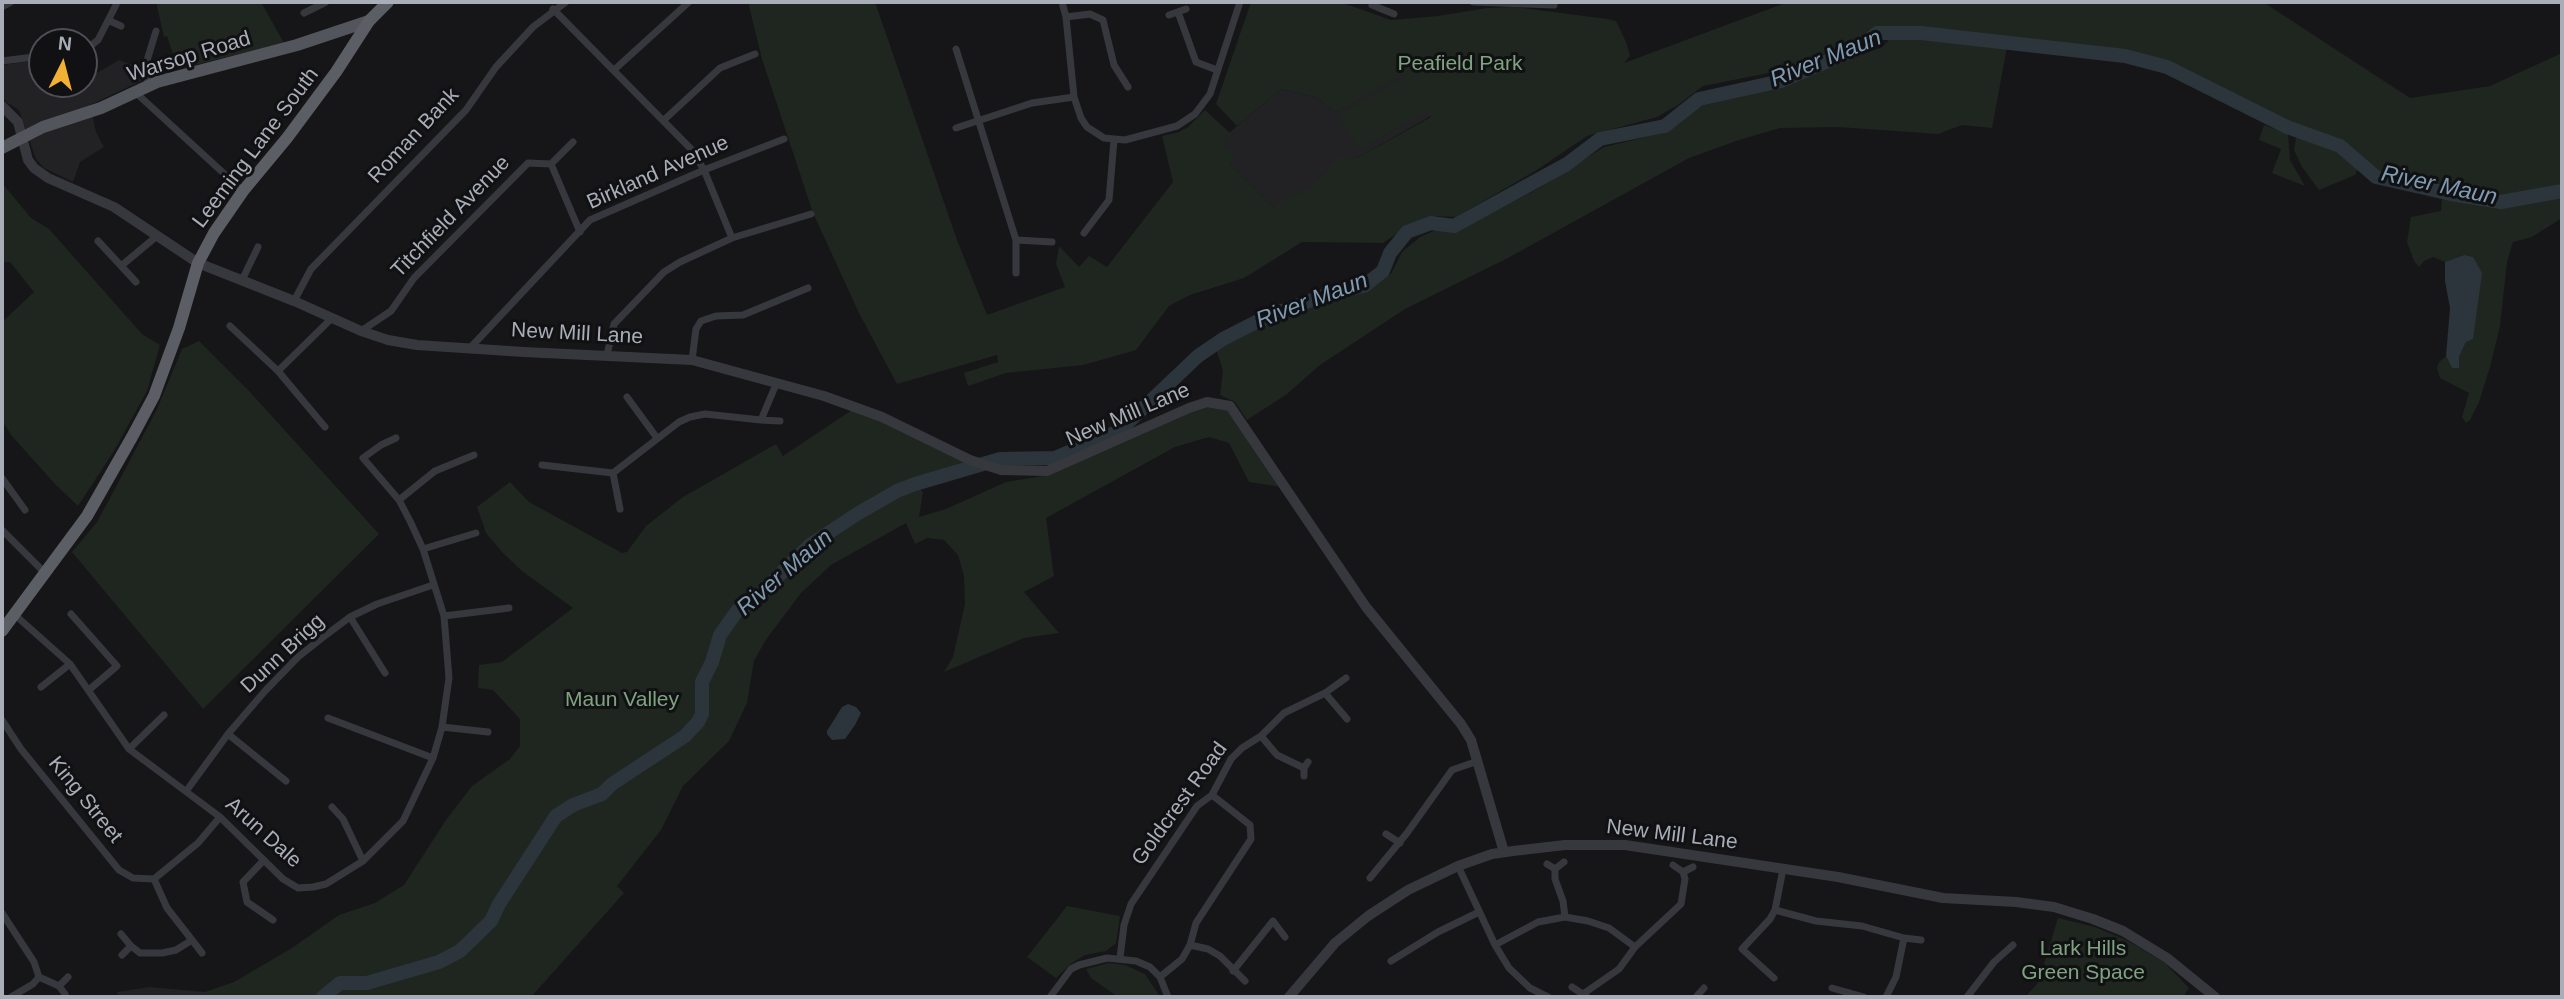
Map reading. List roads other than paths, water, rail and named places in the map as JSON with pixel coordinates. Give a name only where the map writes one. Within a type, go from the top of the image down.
[{"type":"highway","name":"Leeming Lane South","points":[[2,631],[87,516],[153,396],[179,328],[198,263],[243,191],[288,138],[369,21],[388,2]]},
{"type":"main road","name":"Warsop Road","points":[[2,148],[40,128],[101,108],[183,74],[297,45],[369,21]]},
{"type":"street","points":[[306,2],[307,11],[326,2]]},
{"type":"street","name":"Roman Bank","points":[[294,301],[311,269],[466,110],[496,67],[533,27],[565,2]]},
{"type":"street","points":[[614,70],[689,2]]},
{"type":"street","points":[[1062,2],[1074,97],[1080,118],[1087,127],[1104,138],[1114,139],[1143,136],[1186,122],[1195,114],[1210,94],[1240,2]]},
{"type":"street","points":[[1474,2],[1554,5]]},
{"type":"street","points":[[98,40],[116,5]]},
{"type":"street","points":[[1372,5],[1384,6],[1394,14]]},
{"type":"street","points":[[553,9],[692,150],[704,170],[732,238]]},
{"type":"street","points":[[1169,15],[1182,11],[1196,62],[1205,68],[1217,70]]},
{"type":"street","points":[[1066,17],[1090,14],[1103,20],[1114,65],[1128,87]]},
{"type":"street","points":[[110,21],[121,26]]},
{"type":"street","points":[[149,86],[145,67],[156,31]]},
{"type":"street","points":[[956,49],[1016,240],[1016,273]]},
{"type":"street","points":[[664,120],[720,68],[755,54]]},
{"type":"street","points":[[2,61],[28,58]]},
{"type":"street","points":[[135,92],[243,191]]},
{"type":"street","points":[[956,128],[1032,103],[1074,97]]},
{"type":"street","name":"New Mill Lane","points":[[2,106],[18,122],[27,158],[38,172],[114,207],[198,263],[388,340],[417,345],[692,360],[824,396],[882,417],[970,460],[1001,470],[1047,471],[1189,408],[1207,402],[1230,405],[1366,607],[1461,723],[1471,740],[1504,852],[1565,845],[1625,845],[1838,877],[1943,898],[2054,907],[2123,931],[2167,958],[2215,997]]},
{"type":"street","name":"Birkland Avenue","points":[[471,347],[590,220],[704,170],[784,139]]},
{"type":"street","points":[[1084,233],[1109,200],[1114,139]]},
{"type":"street","points":[[573,142],[551,164],[580,232]]},
{"type":"street","name":"Titchfield Avenue","points":[[361,331],[391,311],[414,278],[528,163],[551,164]]},
{"type":"street","points":[[607,355],[614,324],[664,272],[732,238],[811,214]]},
{"type":"street","points":[[121,266],[157,236]]},
{"type":"street","points":[[1016,240],[1052,242]]},
{"type":"street","points":[[98,241],[136,282]]},
{"type":"street","points":[[242,280],[258,247]]},
{"type":"street","points":[[692,360],[696,329],[701,321],[716,316],[743,315],[808,288]]},
{"type":"street","points":[[278,371],[332,318]]},
{"type":"street","points":[[230,326],[278,371],[325,427]]},
{"type":"street","points":[[761,420],[776,382]]},
{"type":"street","points":[[627,397],[657,438]]},
{"type":"street","points":[[542,465],[613,473],[679,422],[705,414],[780,421]]},
{"type":"street","name":"Arun Dale","points":[[15,615],[70,664],[90,689],[129,749],[220,817],[283,879],[298,888],[326,884],[363,861],[403,821],[433,758],[442,727],[449,678],[444,616],[424,549],[399,500],[363,458],[396,438]]},
{"type":"street","points":[[399,500],[435,471],[474,455]]},
{"type":"street","points":[[613,473],[620,509]]},
{"type":"street","points":[[2,478],[25,510]]},
{"type":"street","points":[[2,530],[46,573]]},
{"type":"street","points":[[424,549],[476,533]]},
{"type":"street","name":"Dunn Brigg","points":[[187,790],[228,734],[298,657],[350,617],[377,604],[433,585]]},
{"type":"street","points":[[444,616],[509,608]]},
{"type":"street","points":[[71,614],[117,666],[90,689]]},
{"type":"street","points":[[350,617],[386,673]]},
{"type":"street","points":[[41,687],[70,664]]},
{"type":"street","name":"Goldcrest Road","points":[[1120,958],[1130,904],[1197,806],[1212,795],[1231,759],[1242,748],[1261,737],[1284,713],[1346,678]]},
{"type":"street","points":[[1325,692],[1347,719]]},
{"type":"street","points":[[129,749],[164,715]]},
{"type":"street","points":[[328,718],[433,758]]},
{"type":"street","name":"King Street","points":[[2,720],[21,749],[118,870],[133,878],[154,879]]},
{"type":"street","points":[[442,727],[488,732]]},
{"type":"street","points":[[228,734],[286,781]]},
{"type":"street","points":[[1261,737],[1277,755],[1305,769]]},
{"type":"street","points":[[1370,878],[1452,770],[1478,761]]},
{"type":"street","points":[[1160,977],[1182,959],[1191,945],[1196,923],[1251,839],[1250,825],[1212,795]]},
{"type":"street","points":[[332,807],[343,819],[363,861]]},
{"type":"street","points":[[202,953],[167,908],[154,879],[198,843],[220,817]]},
{"type":"street","points":[[1386,834],[1399,843]]},
{"type":"street","points":[[1289,997],[1335,943],[1368,916],[1408,890],[1458,866],[1504,852]]},
{"type":"street","points":[[264,860],[243,882],[247,902],[273,920]]},
{"type":"street","points":[[1564,862],[1551,867],[1563,901],[1565,917]]},
{"type":"street","points":[[1572,987],[1585,996],[1619,969],[1635,947],[1681,904],[1685,891],[1683,872],[1673,865]]},
{"type":"street","points":[[1458,866],[1495,945],[1509,968],[1530,988],[1548,997]]},
{"type":"street","points":[[1683,872],[1693,867]]},
{"type":"street","points":[[1774,978],[1742,949],[1775,910],[1783,869]]},
{"type":"street","points":[[1775,910],[1816,921],[1862,926],[1921,940]]},
{"type":"street","points":[[1391,961],[1438,932],[1479,912]]},
{"type":"street","points":[[2,913],[34,962],[38,977]]},
{"type":"street","points":[[1495,945],[1538,922],[1565,917],[1588,920],[1609,928],[1635,947]]},
{"type":"street","points":[[1233,971],[1273,921],[1285,937]]},
{"type":"street","points":[[121,934],[140,953],[176,950],[192,940]]},
{"type":"street","points":[[1886,997],[1896,977],[1904,938]]},
{"type":"street","points":[[1191,945],[1208,949],[1220,956],[1245,981]]},
{"type":"street","points":[[1997,945],[2004,952]]},
{"type":"street","points":[[1967,997],[2004,952],[2013,945]]},
{"type":"street","points":[[121,954],[131,946]]},
{"type":"street","points":[[1050,997],[1063,979],[1079,965],[1102,958],[1120,958],[1150,967],[1160,977],[1168,997]]},
{"type":"street","points":[[59,986],[68,976]]},
{"type":"street","points":[[38,977],[59,986],[65,993]]},
{"type":"street","points":[[11,997],[33,984],[38,977]]},
{"type":"street","points":[[1696,997],[1704,988]]},
{"type":"street","points":[[1832,988],[1864,997]]},
{"type":"waterway","name":"River Maun","points":[[323,997],[340,983],[367,983],[439,962],[460,951],[491,921],[499,904],[556,816],[573,805],[602,794],[612,784],[685,736],[698,722],[702,714],[702,682],[712,662],[720,635],[737,611],[754,600],[810,545],[857,514],[915,484],[1000,459],[1055,458],[1119,431],[1198,356],[1223,339],[1268,316],[1334,292],[1364,286],[1383,271],[1390,253],[1407,232],[1431,223],[1454,226],[1567,164],[1600,139],[1665,126],[1699,99],[1781,81],[1861,47],[1877,33],[1921,33],[2125,56],[2167,67],[2287,127],[2340,146],[2376,177],[2501,202],[2562,191]]},
{"type":"park label","name":"Peafield Park","points":[[1460,64]]},
{"type":"park label","name":"Maun Valley","points":[[622,700]]},
{"type":"park label","name":"Lark Hills Green Space","points":[[2083,961]]}]
